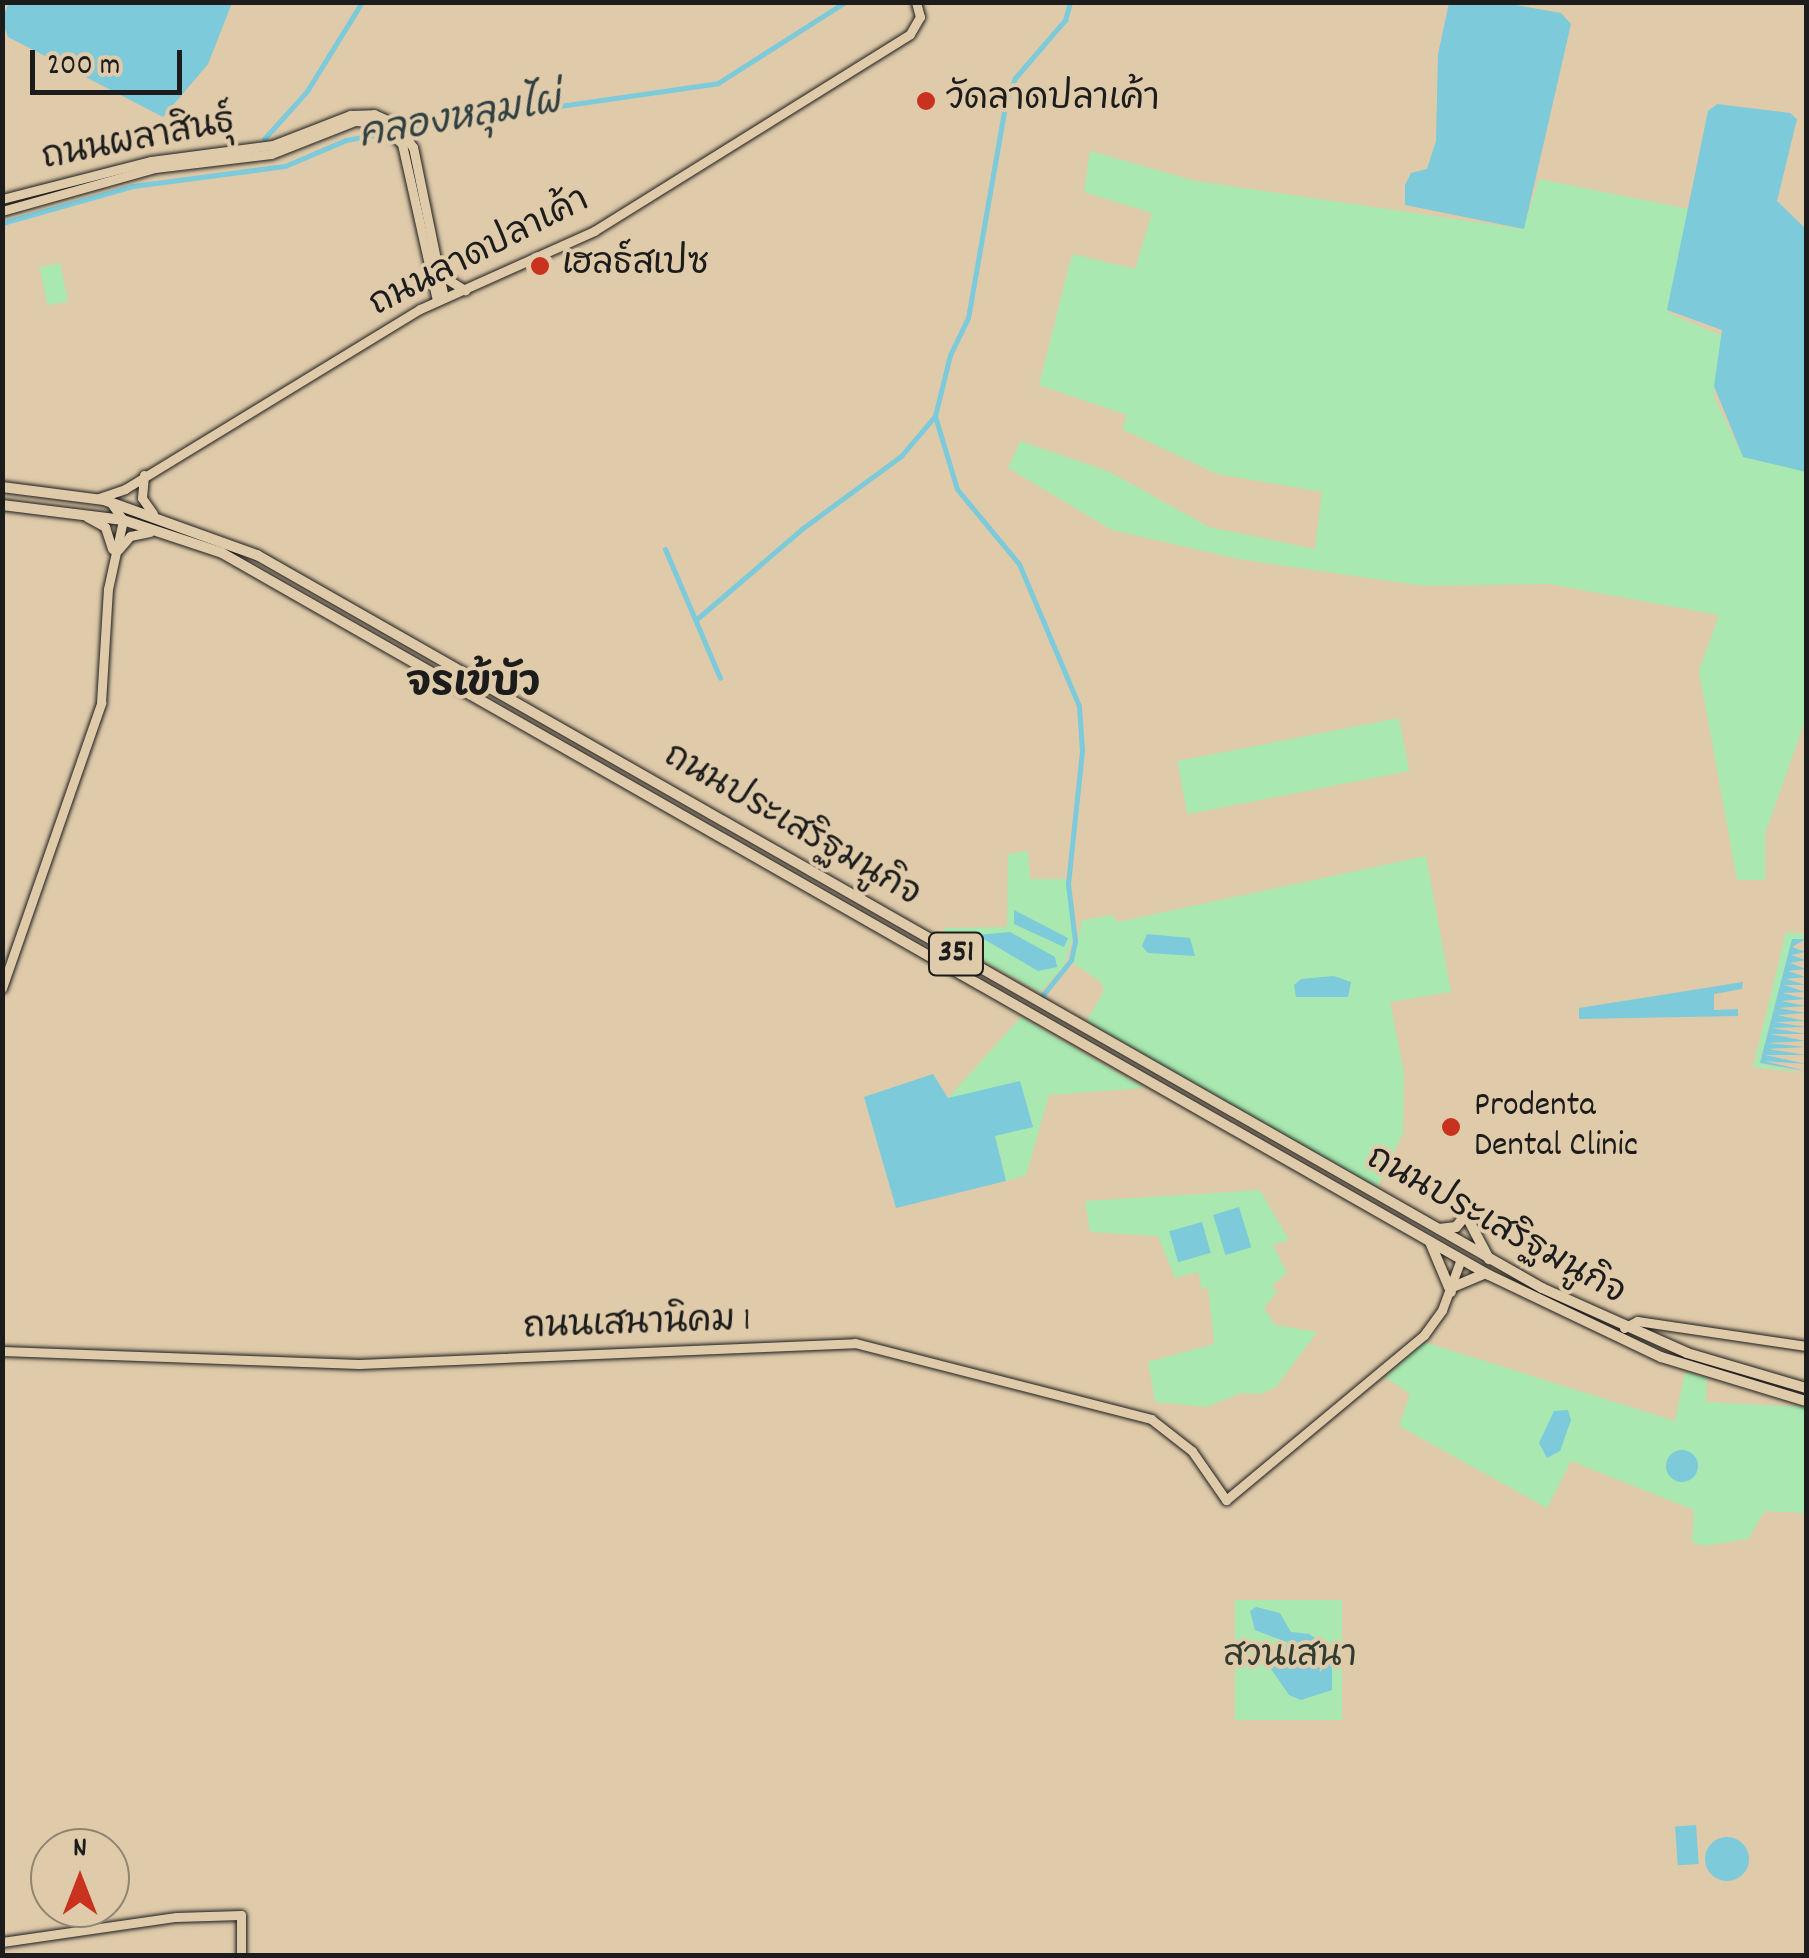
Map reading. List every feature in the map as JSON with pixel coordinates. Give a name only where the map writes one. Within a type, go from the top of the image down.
[{"type":"main road","name":"ถนนลาดปลาเค้า","points":[[100,500],[420,309],[568,247],[910,34],[920,16],[916,2]]},
{"type":"main road","name":"ถนนผลาสินธุ์","points":[[2,199],[151,161],[273,145],[350,114],[389,119],[409,152],[441,299]]},
{"type":"main road","name":"ถนนผลาสินธุ์","points":[[2,211],[156,168],[271,154],[355,121],[377,122],[398,137],[409,152]]},
{"type":"main road","points":[[420,309],[431,292],[434,276],[465,290]]},
{"type":"main road","points":[[144,476],[142,498],[153,514]]},
{"type":"main road","name":"ถนนประเสริฐมนูกิจ","points":[[2,487],[100,500],[153,514],[258,555],[1489,1260],[1624,1328],[1806,1388]]},
{"type":"main road","points":[[32,506],[66,503],[63,494],[38,489]]},
{"type":"main road","points":[[2,988],[101,703],[114,556],[123,520],[119,509],[100,500]]},
{"type":"main road","name":"ถนนประเสริฐมนูกิจ","points":[[2,504],[71,510],[123,520],[167,533],[253,569],[1489,1275],[1646,1351],[1806,1401]]},
{"type":"main road","points":[[71,510],[105,527],[114,556]]},
{"type":"main road","points":[[114,556],[137,533],[167,533]]},
{"type":"main road","points":[[442,677],[458,673],[450,662]]},
{"type":"main road","points":[[487,702],[484,691],[496,689]]},
{"type":"main road","points":[[1438,1229],[1456,1226],[1466,1214],[1489,1260]]},
{"type":"main road","points":[[1430,1241],[1452,1290]]},
{"type":"main road","points":[[1452,1290],[1464,1244]]},
{"type":"main road","points":[[1452,1290],[1468,1276],[1489,1275]]},
{"type":"main road","name":"ถนนเสนานิคม 1","points":[[2,1351],[359,1364],[854,1344],[1151,1419],[1192,1451],[1226,1500],[1424,1335],[1452,1290]]},
{"type":"main road","points":[[1624,1328],[1637,1321],[1806,1346]]},
{"type":"main road","points":[[2,1942],[178,1916],[241,1916],[241,1956]]},
{"type":"green space","points":[[1090,151],[1196,181],[1523,229],[1539,179],[1689,209],[1668,313],[1723,336],[1714,397],[1743,457],[1806,472],[1806,718],[1765,834],[1765,880],[1737,880],[1699,671],[1719,615],[1549,584],[1424,586],[1238,559],[1112,530],[1008,468],[1020,441],[1108,471],[1209,527],[1315,549],[1322,492],[1217,474],[1122,429],[1127,415],[1039,385],[1072,254],[1135,269],[1152,213],[1084,192]]},
{"type":"green space","points":[[60,263],[68,301],[48,306],[39,267]]},
{"type":"green space","points":[[1399,718],[1409,771],[1187,814],[1177,761]]},
{"type":"green space","points":[[1028,851],[1030,879],[1066,879],[1073,938],[1064,966],[1040,992],[941,938],[945,928],[1007,927],[1008,854]]},
{"type":"green space","points":[[1426,856],[1451,992],[1390,1002],[1404,1072],[1403,1133],[1377,1188],[1086,1022],[1104,991],[1101,982],[1073,963],[1082,920],[1112,915],[1118,922]]},
{"type":"green space","points":[[1786,932],[1806,934],[1806,939],[1792,939],[1760,1063],[1806,1074],[1753,1067]]},
{"type":"green space","points":[[1021,1017],[1144,1088],[1049,1095],[1026,1175],[1006,1181],[995,1136],[948,1098]]},
{"type":"green space","points":[[1260,1190],[1289,1240],[1273,1245],[1287,1273],[1272,1286],[1277,1292],[1264,1308],[1275,1325],[1317,1332],[1276,1387],[1261,1394],[1240,1393],[1207,1407],[1155,1402],[1148,1362],[1214,1344],[1208,1286],[1202,1290],[1198,1272],[1175,1278],[1158,1236],[1090,1232],[1085,1201]]},
{"type":"green space","points":[[1424,1342],[1675,1421],[1685,1372],[1707,1378],[1706,1402],[1806,1407],[1806,1513],[1765,1511],[1748,1539],[1703,1546],[1692,1542],[1694,1510],[1571,1461],[1547,1508],[1399,1426],[1410,1394],[1385,1377]]},
{"type":"green space","name":"สวนเสนา","points":[[1235,1600],[1342,1600],[1342,1720],[1235,1720]]},
{"type":"water","points":[[9,2],[232,3],[208,64],[163,117],[8,37],[2,20]]},
{"type":"water","points":[[1449,3],[1504,3],[1561,13],[1571,24],[1524,229],[1405,205],[1405,185],[1411,173],[1427,169],[1436,141],[1438,54]]},
{"type":"water","points":[[1717,104],[1790,113],[1797,119],[1777,201],[1806,229],[1806,472],[1743,457],[1714,386],[1722,330],[1667,310],[1708,111]]},
{"type":"water","points":[[1014,910],[1068,938],[1064,947],[1014,924]]},
{"type":"water","points":[[1010,932],[1055,957],[1057,967],[1038,971],[977,935]]},
{"type":"water","points":[[1147,934],[1190,938],[1195,956],[1148,953],[1142,946]]},
{"type":"water","points":[[1792,939],[1806,939],[1792,947],[1806,952],[1791,955],[1806,960],[1790,963],[1806,969],[1788,971],[1806,977],[1786,979],[1806,985],[1784,985],[1806,992],[1783,993],[1806,999],[1781,1001],[1806,1006],[1778,1008],[1806,1013],[1777,1015],[1806,1021],[1775,1022],[1806,1027],[1772,1028],[1806,1034],[1770,1034],[1806,1041],[1768,1043],[1806,1047],[1768,1049],[1806,1055],[1765,1055],[1806,1064],[1764,1061],[1806,1071],[1760,1063]]},
{"type":"water","points":[[1334,976],[1351,982],[1348,997],[1296,997],[1294,985],[1301,979]]},
{"type":"water","points":[[1743,982],[1742,989],[1714,994],[1714,1010],[1738,1009],[1738,1016],[1579,1019],[1579,1008]]},
{"type":"water","points":[[933,1074],[948,1098],[1020,1081],[1033,1127],[995,1136],[1006,1181],[896,1208],[864,1097]]},
{"type":"water","points":[[1239,1207],[1251,1247],[1225,1255],[1213,1215]]},
{"type":"water","points":[[1202,1222],[1211,1253],[1178,1262],[1169,1231]]},
{"type":"water","points":[[1568,1410],[1571,1420],[1560,1451],[1547,1458],[1539,1443],[1554,1411]]},
{"type":"water","points":[[1682,1450],[1693,1455],[1698,1466],[1693,1477],[1682,1482],[1671,1477],[1666,1466],[1671,1455]]},
{"type":"water","points":[[1256,1607],[1280,1613],[1291,1632],[1309,1634],[1332,1649],[1332,1690],[1301,1700],[1289,1695],[1271,1669],[1285,1655],[1287,1642],[1255,1630],[1250,1611]]},
{"type":"water","points":[[1696,1825],[1699,1864],[1678,1865],[1675,1826]]},
{"type":"water","points":[[1727,1837],[1743,1843],[1749,1859],[1743,1875],[1727,1881],[1711,1875],[1705,1859],[1711,1843]]},
{"type":"waterway","points":[[264,139],[307,91],[362,2]]},
{"type":"waterway","name":"คลองหลุมไผ่","points":[[400,129],[718,83],[845,2]]},
{"type":"waterway","points":[[1042,996],[1071,960],[1075,941],[1068,884],[1082,750],[1079,706],[1019,564],[957,489],[935,416],[950,355],[968,318],[1005,105],[1015,78],[1065,20],[1070,2]]},
{"type":"waterway","name":"คลองหลุมไผ่","points":[[2,223],[133,186],[285,166],[346,140],[390,132]]},
{"type":"waterway","points":[[698,618],[803,528],[901,456],[935,416]]},
{"type":"waterway","points":[[665,549],[720,678]]},
{"type":"place","name":"วัดลาดปลาเค้า","points":[[926,101]]},
{"type":"place","name":"เฮลธ์สเปซ","points":[[540,266]]},
{"type":"place","name":"Prodenta Dental Clinic","points":[[1451,1127]]},
{"type":"district","name":"จรเข้บัว","points":[[473,687]]}]
